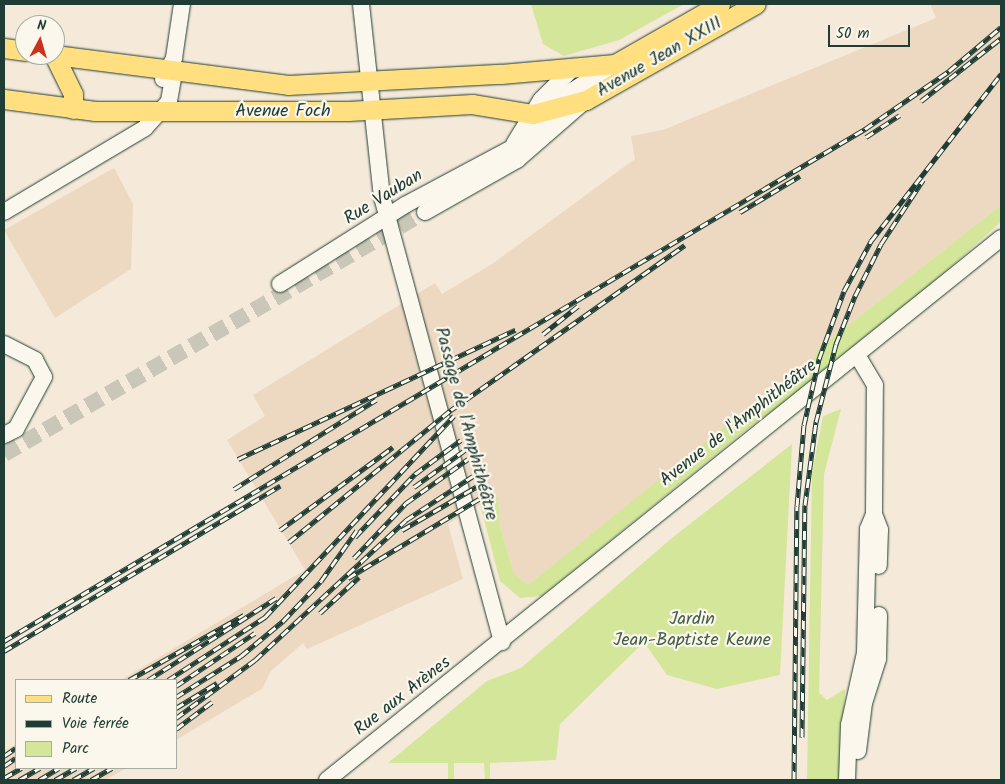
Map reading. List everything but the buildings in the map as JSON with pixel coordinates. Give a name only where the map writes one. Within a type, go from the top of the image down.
[{"type":"main road","points":[[4,212],[145,128],[162,111],[169,101],[173,78],[169,71],[182,4]]},
{"type":"main road","name":"Passage de l'Amphithéâtre","points":[[361,4],[372,110],[388,217],[502,642]]},
{"type":"main road","name":"Avenue Jean XXIII","points":[[539,70],[615,64],[720,4]]},
{"type":"main road","name":"Avenue Jean XXIII","points":[[561,107],[586,100],[756,4]]},
{"type":"main road","name":"Avenue Foch","points":[[65,56],[264,84],[370,83],[539,70]]},
{"type":"main road","points":[[533,114],[615,64]]},
{"type":"main road","points":[[60,65],[73,94],[73,109]]},
{"type":"main road","name":"Rue Vauban","points":[[511,148],[533,114],[574,67]]},
{"type":"main road","name":"Avenue Foch","points":[[4,99],[73,109],[162,111],[372,110],[472,104],[533,114],[561,107]]},
{"type":"main road","name":"Rue Vauban","points":[[425,212],[517,160],[586,100]]},
{"type":"main road","name":"Rue Vauban","points":[[280,284],[388,217],[525,141],[561,107]]},
{"type":"main road","name":"Avenue de l'Amphithéâtre","points":[[502,642],[655,514],[858,357],[1001,238]]},
{"type":"main road","points":[[4,344],[40,364],[43,383],[16,429],[4,435]]},
{"type":"main road","points":[[858,357],[874,385],[874,514],[880,530],[878,659],[861,718],[858,780]]},
{"type":"main road","points":[[847,780],[849,725],[865,653],[868,529],[874,514]]},
{"type":"main road","name":"Rue aux Arènes","points":[[327,780],[502,642]]},
{"type":"shaded area","points":[[930,4],[1001,4],[1001,205],[817,350],[811,369],[770,403],[764,396],[528,585],[514,574],[500,526],[498,494],[448,524],[463,579],[307,649],[303,643],[270,672],[263,688],[178,739],[178,679],[123,679],[305,570],[227,440],[265,416],[253,395],[435,283],[442,294],[492,264],[635,159],[631,136],[663,130],[936,18]]},
{"type":"shaded area","points":[[114,168],[133,204],[131,269],[55,318],[4,230]]},
{"type":"shaded area","points":[[15,745],[15,769],[125,769],[105,780],[4,780],[4,751]]},
{"type":"green space","points":[[531,4],[684,4],[619,40],[564,56],[543,44]]},
{"type":"green space","points":[[1001,205],[1001,222],[866,343],[750,427],[542,596],[520,598],[500,581],[480,504],[498,494],[500,526],[514,574],[528,585],[764,395],[770,402],[811,369],[817,350]]},
{"type":"green space","points":[[841,409],[824,474],[819,693],[827,700],[845,689],[840,780],[807,780],[812,473],[823,416]]},
{"type":"green space","name":"Jardin Jean-Baptiste Keune","points":[[792,444],[780,675],[717,689],[667,675],[644,642],[560,724],[556,760],[490,763],[490,779],[485,779],[484,763],[454,763],[454,779],[448,779],[448,763],[388,763],[487,681],[521,668],[672,538]]},
{"type":"tunnel","points":[[4,454],[425,212]]},
{"type":"railway","points":[[4,641],[865,129],[949,71],[1001,27]]},
{"type":"railway","points":[[921,101],[1001,38]]},
{"type":"railway","points":[[794,780],[797,506],[804,425],[819,359],[844,291],[871,241],[1001,74]]},
{"type":"railway","points":[[866,137],[900,115]]},
{"type":"railway","points":[[740,212],[800,176]]},
{"type":"railway","points":[[802,737],[805,505],[816,422],[836,344],[855,296],[881,244],[923,180]]},
{"type":"railway","points":[[289,542],[451,410],[685,245]]},
{"type":"railway","points":[[543,334],[578,306]]},
{"type":"railway","points":[[238,459],[515,330]]},
{"type":"railway","points":[[234,489],[376,400]]},
{"type":"railway","points":[[170,679],[265,617],[454,416]]},
{"type":"railway","points":[[355,537],[415,474],[461,440]]},
{"type":"railway","points":[[280,530],[393,447]]},
{"type":"railway","points":[[414,487],[465,450]]},
{"type":"railway","points":[[354,558],[406,503],[468,459]]},
{"type":"railway","points":[[178,717],[255,660],[406,520],[473,476]]},
{"type":"railway","points":[[4,651],[280,486]]},
{"type":"railway","points":[[402,530],[476,487]]},
{"type":"railway","points":[[348,578],[479,499]]},
{"type":"railway","points":[[178,696],[241,656],[283,621],[321,581],[357,530]]},
{"type":"railway","points":[[320,613],[359,577]]},
{"type":"railway","points":[[150,679],[276,598]]},
{"type":"railway","points":[[131,679],[244,615]]},
{"type":"railway","points":[[178,685],[255,633]]},
{"type":"railway","points":[[178,707],[217,683]]},
{"type":"railway","points":[[178,728],[212,702]]},
{"type":"railway","points":[[4,756],[15,749]]},
{"type":"railway","points":[[4,766],[15,759]]},
{"type":"railway","points":[[4,778],[19,769]]},
{"type":"railway","points":[[19,780],[38,769]]},
{"type":"railway","points":[[39,780],[57,769]]},
{"type":"railway","points":[[55,780],[74,769]]},
{"type":"railway","points":[[73,780],[92,769]]},
{"type":"railway","points":[[91,780],[110,769]]}]
